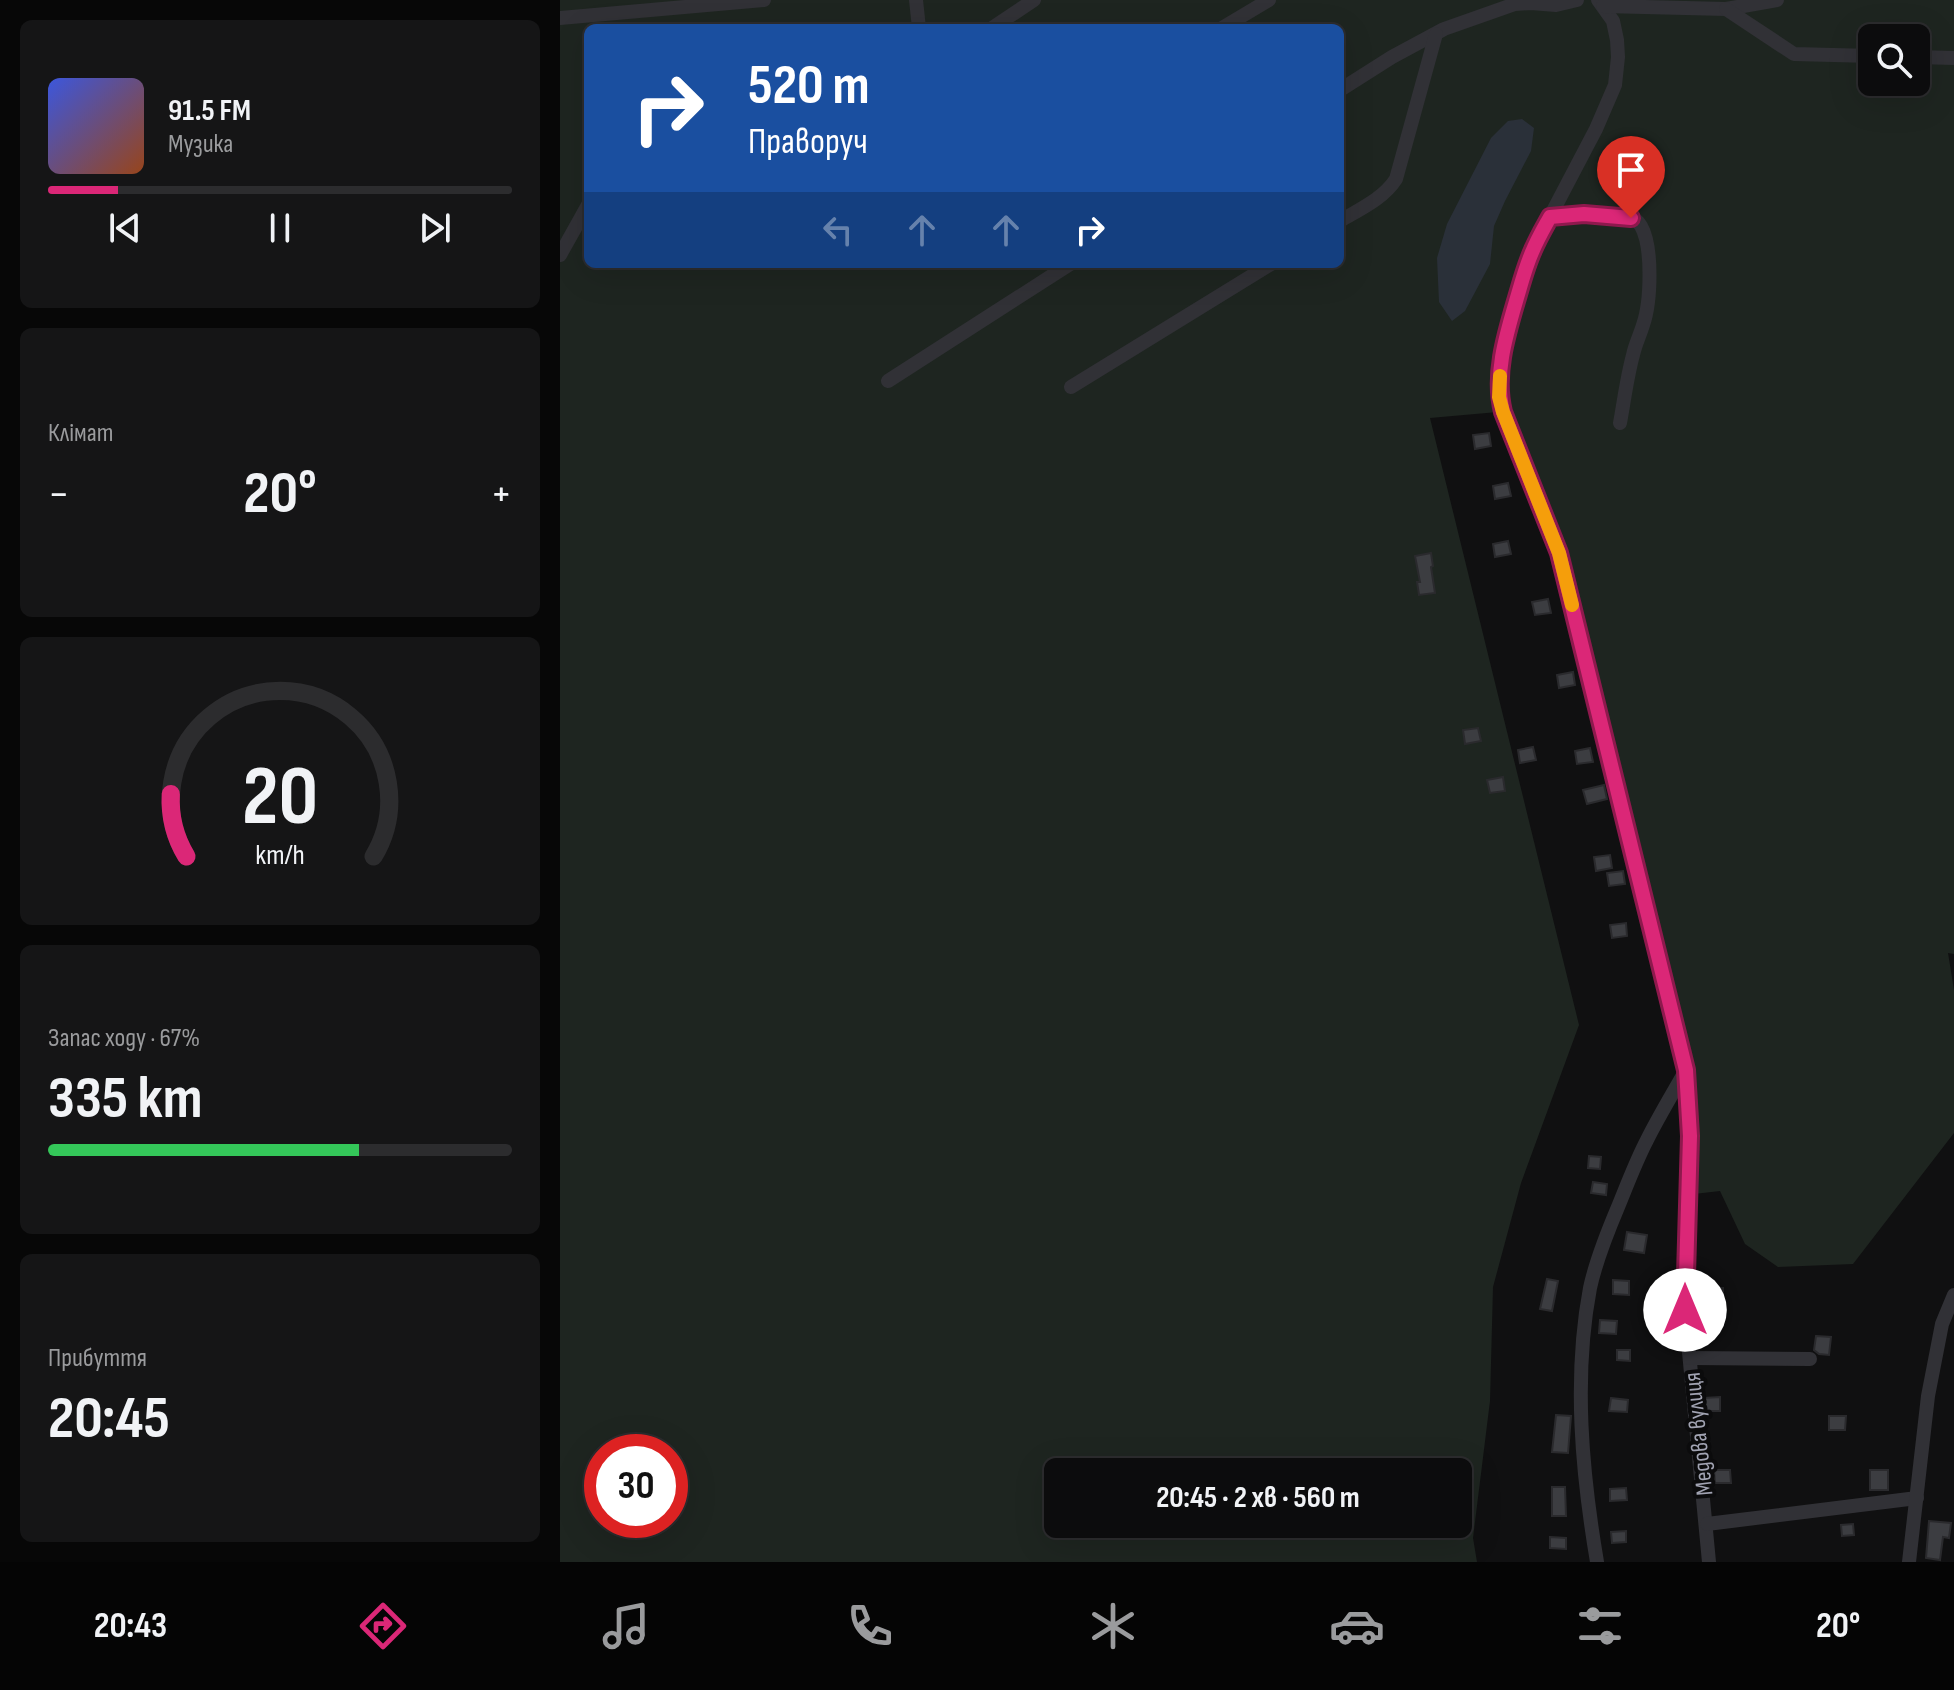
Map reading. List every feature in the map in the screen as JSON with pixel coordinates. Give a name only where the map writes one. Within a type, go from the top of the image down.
[{"type":"street","points":[[560,18],[764,0]]},
{"type":"street","points":[[916,0],[919,24]]},
{"type":"street","points":[[998,24],[1034,0]]},
{"type":"street","points":[[1229,24],[1269,0]]},
{"type":"street","points":[[1344,87],[1436,34],[1515,4],[1556,5],[1577,0]]},
{"type":"street","points":[[1600,3],[1726,9],[1777,0]]},
{"type":"street","name":"Медова вулиця","points":[[1600,3],[1613,21],[1617,40],[1615,85],[1596,129],[1532,251],[1505,343],[1499,397],[1559,553],[1686,1070],[1690,1136],[1685,1310],[1709,1562]]},
{"type":"street","points":[[1726,9],[1794,54],[1858,56]]},
{"type":"street","points":[[1344,219],[1377,199],[1390,189],[1396,179],[1436,34]]},
{"type":"street","points":[[1930,57],[1954,58]]},
{"type":"street","points":[[560,255],[584,212]]},
{"type":"street","points":[[1550,217],[1584,214],[1631,218],[1641,226],[1650,285],[1620,423]]},
{"type":"street","points":[[888,381],[1064,268]]},
{"type":"street","points":[[1071,387],[1264,268]]},
{"type":"street","points":[[1597,1562],[1586,1478],[1581,1376],[1591,1286],[1605,1238],[1647,1140],[1686,1070]]},
{"type":"street","points":[[1909,1562],[1935,1354],[1942,1324],[1954,1295]]},
{"type":"street","points":[[1690,1358],[1810,1359]]},
{"type":"street","name":"Медова вулиця","points":[[1707,1524],[1917,1498]]},
{"type":"shaded area","points":[[560,0],[1954,0],[1954,954],[1948,953],[1954,990],[1954,1133],[1853,1264],[1778,1267],[1745,1244],[1720,1191],[1694,1194],[1691,1066],[1565,548],[1509,411],[1430,418],[1579,1025],[1521,1183],[1493,1287],[1490,1401],[1473,1538],[1477,1562],[560,1562]]},
{"type":"shaded area","points":[[1522,119],[1534,128],[1531,151],[1494,226],[1490,264],[1465,311],[1452,321],[1439,302],[1437,258],[1447,224],[1491,138],[1508,121]]},
{"type":"building","points":[[1489,433],[1491,446],[1475,449],[1473,435]]},
{"type":"building","points":[[1508,483],[1511,496],[1495,499],[1493,486]]},
{"type":"building","points":[[1508,541],[1511,554],[1495,557],[1493,544]]},
{"type":"building","points":[[1431,553],[1435,593],[1419,595],[1415,556]]},
{"type":"building","points":[[1548,599],[1551,613],[1535,615],[1532,602]]},
{"type":"building","points":[[1573,672],[1575,685],[1559,688],[1557,675]]},
{"type":"building","points":[[1478,728],[1481,741],[1465,744],[1463,730]]},
{"type":"building","points":[[1533,747],[1536,760],[1520,763],[1518,750]]},
{"type":"building","points":[[1590,748],[1593,762],[1577,764],[1575,751]]},
{"type":"building","points":[[1503,777],[1505,791],[1490,793],[1487,780]]},
{"type":"building","points":[[1604,785],[1607,799],[1587,804],[1583,790]]},
{"type":"building","points":[[1610,855],[1612,868],[1596,871],[1594,857]]},
{"type":"building","points":[[1623,871],[1625,884],[1609,886],[1607,873]]},
{"type":"building","points":[[1626,923],[1627,936],[1612,938],[1610,925]]},
{"type":"building","points":[[1589,1156],[1601,1157],[1600,1169],[1588,1168]]},
{"type":"building","points":[[1593,1182],[1607,1184],[1606,1195],[1591,1193]]},
{"type":"building","points":[[1627,1232],[1647,1235],[1644,1253],[1624,1250]]},
{"type":"building","points":[[1547,1279],[1558,1281],[1552,1311],[1540,1309]]},
{"type":"building","points":[[1613,1280],[1629,1281],[1629,1295],[1613,1294]]},
{"type":"building","points":[[1723,1288],[1723,1302],[1705,1302],[1705,1289]]},
{"type":"building","points":[[1600,1320],[1617,1321],[1616,1334],[1599,1333]]},
{"type":"building","points":[[1816,1336],[1831,1337],[1829,1355],[1814,1350]]},
{"type":"building","points":[[1617,1350],[1630,1350],[1630,1361],[1617,1360]]},
{"type":"building","points":[[1720,1397],[1720,1411],[1705,1411],[1704,1398]]},
{"type":"building","points":[[1611,1398],[1628,1400],[1627,1412],[1609,1411]]},
{"type":"building","points":[[1556,1415],[1571,1416],[1568,1453],[1552,1452]]},
{"type":"building","points":[[1829,1416],[1846,1416],[1845,1430],[1829,1430]]},
{"type":"building","points":[[1714,1470],[1730,1470],[1731,1483],[1715,1483]]},
{"type":"building","points":[[1870,1470],[1888,1470],[1888,1490],[1870,1490]]},
{"type":"building","points":[[1552,1487],[1565,1487],[1566,1516],[1552,1516]]},
{"type":"building","points":[[1626,1488],[1627,1500],[1610,1501],[1610,1489]]},
{"type":"building","points":[[1929,1521],[1951,1523],[1949,1538],[1943,1537],[1940,1560],[1926,1558]]},
{"type":"building","points":[[1853,1524],[1854,1535],[1842,1536],[1841,1525]]},
{"type":"building","points":[[1626,1531],[1626,1542],[1612,1543],[1611,1532]]},
{"type":"building","points":[[1550,1537],[1566,1538],[1566,1549],[1550,1548]]},
{"type":"slow traffic","points":[[1500,376],[1499,397],[1503,412],[1559,553],[1572,605]]},
{"type":"route","points":[[1631,218],[1584,214],[1550,217],[1532,251],[1513,312],[1505,343],[1499,397],[1559,553],[1686,1070],[1690,1136],[1685,1310]]}]
